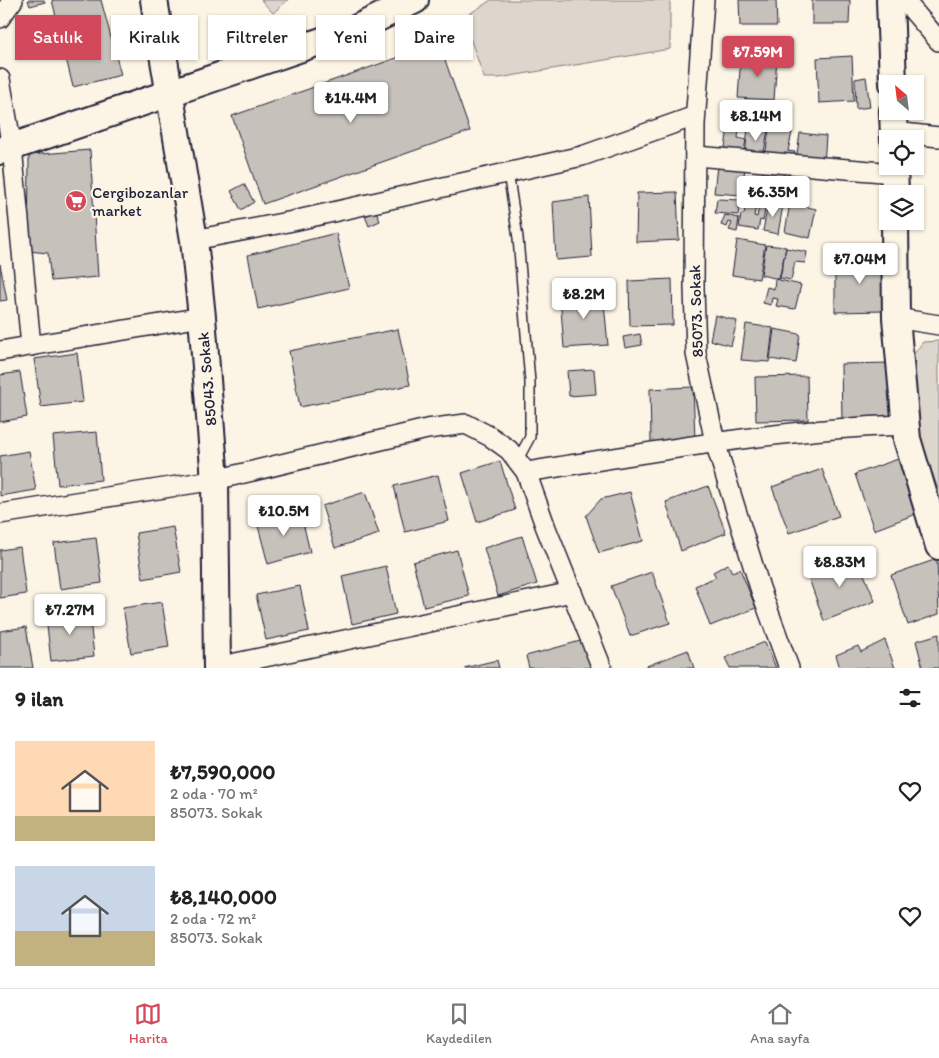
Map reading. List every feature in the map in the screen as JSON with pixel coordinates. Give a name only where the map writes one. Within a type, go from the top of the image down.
[{"type":"street","points":[[0,18],[13,0]]},
{"type":"street","name":"85043. Sokak","points":[[154,0],[194,240],[202,317],[215,480],[217,668]]},
{"type":"street","name":"85073. Sokak","points":[[704,0],[695,116],[696,156],[693,197],[696,354],[715,442],[760,588],[789,668]]},
{"type":"street","points":[[890,0],[893,75]]},
{"type":"street","points":[[904,0],[939,41]]},
{"type":"street","points":[[6,149],[351,31],[412,1]]},
{"type":"street","points":[[0,79],[6,149],[31,346]]},
{"type":"street","points":[[194,240],[293,221],[582,156],[695,116]]},
{"type":"street","points":[[894,127],[939,137]]},
{"type":"street","points":[[696,156],[894,178]]},
{"type":"street","points":[[895,230],[896,318],[907,439],[939,546]]},
{"type":"street","points":[[0,351],[202,317]]},
{"type":"street","points":[[896,318],[939,325]]},
{"type":"street","points":[[0,514],[215,480],[427,429],[466,424],[491,437],[509,450],[522,466],[602,668]]},
{"type":"street","points":[[522,466],[808,430],[906,425]]},
{"type":"street","points":[[217,668],[572,592]]},
{"type":"lane","points":[[508,172],[518,238],[530,382],[530,437],[522,466]]},
{"type":"shaded area","points":[[261,0],[288,0],[273,13]]},
{"type":"shaded area","points":[[491,0],[670,0],[670,49],[499,78],[484,78],[473,47],[473,15],[468,15]]},
{"type":"shaded area","points":[[939,341],[939,492],[918,434],[913,355],[923,342]]},
{"type":"building","points":[[28,0],[44,0],[45,2],[30,6]]},
{"type":"building","points":[[52,0],[101,0],[111,38],[111,60],[117,60],[121,75],[73,87],[66,60],[101,60],[101,15],[56,15]]},
{"type":"building","points":[[739,0],[776,0],[777,26],[740,26]]},
{"type":"building","points":[[812,0],[850,0],[849,24],[812,24]]},
{"type":"building","points":[[741,55],[777,57],[774,100],[738,98]]},
{"type":"building","points":[[852,56],[854,101],[819,103],[817,58]]},
{"type":"building","points":[[395,59],[445,60],[470,131],[263,204],[232,116]]},
{"type":"building","points":[[866,77],[870,107],[856,109],[855,79]]},
{"type":"building","points":[[728,128],[739,129],[738,138],[746,140],[743,156],[724,154]]},
{"type":"building","points":[[748,128],[768,129],[763,158],[745,154]]},
{"type":"building","points":[[769,129],[792,132],[788,151],[795,152],[793,162],[765,158]]},
{"type":"building","points":[[800,133],[826,136],[824,164],[796,161]]},
{"type":"building","points":[[90,150],[98,277],[51,281],[48,253],[28,251],[29,155]]},
{"type":"building","points":[[764,164],[784,168],[784,186],[761,182]]},
{"type":"building","points":[[717,165],[745,167],[742,195],[714,193]]},
{"type":"building","points":[[244,184],[254,202],[241,210],[231,191]]},
{"type":"building","points":[[677,192],[679,240],[636,242],[637,193]]},
{"type":"building","points":[[589,197],[592,257],[556,260],[553,202]]},
{"type":"building","points":[[717,199],[741,200],[738,215],[715,213]]},
{"type":"building","points":[[743,199],[757,201],[754,216],[757,217],[760,201],[766,203],[763,221],[760,220],[758,230],[739,227],[741,214],[744,214],[745,209],[741,208]]},
{"type":"building","points":[[768,203],[783,205],[778,234],[763,231]]},
{"type":"building","points":[[790,203],[816,209],[810,238],[785,232]]},
{"type":"building","points":[[376,211],[380,221],[369,226],[365,216]]},
{"type":"building","points":[[725,215],[739,218],[737,232],[729,230],[732,223],[729,222],[727,227],[721,225]]},
{"type":"building","points":[[336,233],[349,288],[258,309],[248,255]]},
{"type":"building","points":[[737,240],[765,245],[759,279],[732,275]]},
{"type":"building","points":[[766,245],[786,247],[779,279],[761,275]]},
{"type":"building","points":[[786,248],[807,252],[805,263],[795,262],[791,280],[780,278]]},
{"type":"building","points":[[835,258],[885,260],[885,311],[835,312]]},
{"type":"building","points":[[0,264],[7,300],[0,301]]},
{"type":"building","points":[[672,279],[673,325],[630,326],[629,281]]},
{"type":"building","points":[[775,279],[801,285],[795,309],[776,306],[778,299],[772,298],[771,305],[763,303],[767,287],[774,289]]},
{"type":"building","points":[[603,292],[608,345],[564,348],[560,296]]},
{"type":"building","points":[[715,315],[737,321],[731,346],[710,340]]},
{"type":"building","points":[[746,324],[773,328],[769,362],[741,360]]},
{"type":"building","points":[[398,329],[410,385],[300,407],[289,351]]},
{"type":"building","points":[[774,329],[800,334],[796,363],[770,359]]},
{"type":"building","points":[[640,334],[642,345],[625,348],[623,337]]},
{"type":"building","points":[[77,353],[83,402],[41,407],[34,359]]},
{"type":"building","points":[[893,363],[894,421],[842,422],[841,364]]},
{"type":"building","points":[[594,369],[596,394],[569,396],[567,371]]},
{"type":"building","points":[[20,372],[27,417],[0,422],[0,375]]},
{"type":"building","points":[[807,376],[808,420],[756,421],[755,377]]},
{"type":"building","points":[[693,387],[695,440],[651,442],[650,389]]},
{"type":"building","points":[[97,432],[101,480],[58,485],[53,436]]},
{"type":"building","points":[[29,451],[36,490],[0,496],[0,456]]},
{"type":"building","points":[[901,458],[921,512],[874,530],[855,474]]},
{"type":"building","points":[[500,461],[515,510],[477,522],[462,473]]},
{"type":"building","points":[[822,469],[839,516],[789,533],[772,487]]},
{"type":"building","points":[[438,475],[449,521],[405,532],[394,486]]},
{"type":"building","points":[[708,486],[726,533],[681,551],[666,502]]},
{"type":"building","points":[[365,492],[379,534],[335,548],[322,506]]},
{"type":"building","points":[[630,492],[643,541],[599,553],[586,516],[601,499]]},
{"type":"building","points":[[300,510],[310,552],[268,564],[257,522]]},
{"type":"building","points":[[173,527],[181,572],[143,579],[136,533]]},
{"type":"building","points":[[522,536],[537,584],[498,596],[484,548]]},
{"type":"building","points":[[96,538],[102,583],[60,589],[54,543]]},
{"type":"building","points":[[20,547],[26,594],[0,598],[0,550]]},
{"type":"building","points":[[457,550],[469,596],[424,607],[413,562]]},
{"type":"building","points":[[856,555],[875,601],[824,621],[807,573]]},
{"type":"building","points":[[937,559],[939,614],[908,625],[891,575]]},
{"type":"building","points":[[728,564],[732,572],[740,569],[756,608],[710,626],[695,586],[716,577],[713,572]]},
{"type":"building","points":[[386,566],[396,614],[352,624],[342,576]]},
{"type":"building","points":[[652,572],[670,623],[630,636],[611,586]]},
{"type":"building","points":[[300,586],[309,631],[266,640],[256,595]]},
{"type":"building","points":[[162,602],[169,647],[131,653],[123,608]]},
{"type":"building","points":[[89,611],[94,656],[51,661],[46,617]]},
{"type":"building","points":[[26,627],[33,668],[0,668],[0,631]]},
{"type":"building","points":[[939,634],[939,668],[923,668],[916,641]]},
{"type":"building","points":[[584,640],[593,668],[529,668],[526,656]]},
{"type":"building","points":[[885,640],[895,668],[840,668],[836,655],[858,646],[861,652]]},
{"type":"building","points":[[765,642],[776,668],[730,668],[725,658]]},
{"type":"building","points":[[688,650],[694,668],[644,667]]},
{"type":"building","points":[[497,660],[499,668],[464,668]]},
{"type":"place","name":"Cergibozanlar market","points":[[76,201]]}]
